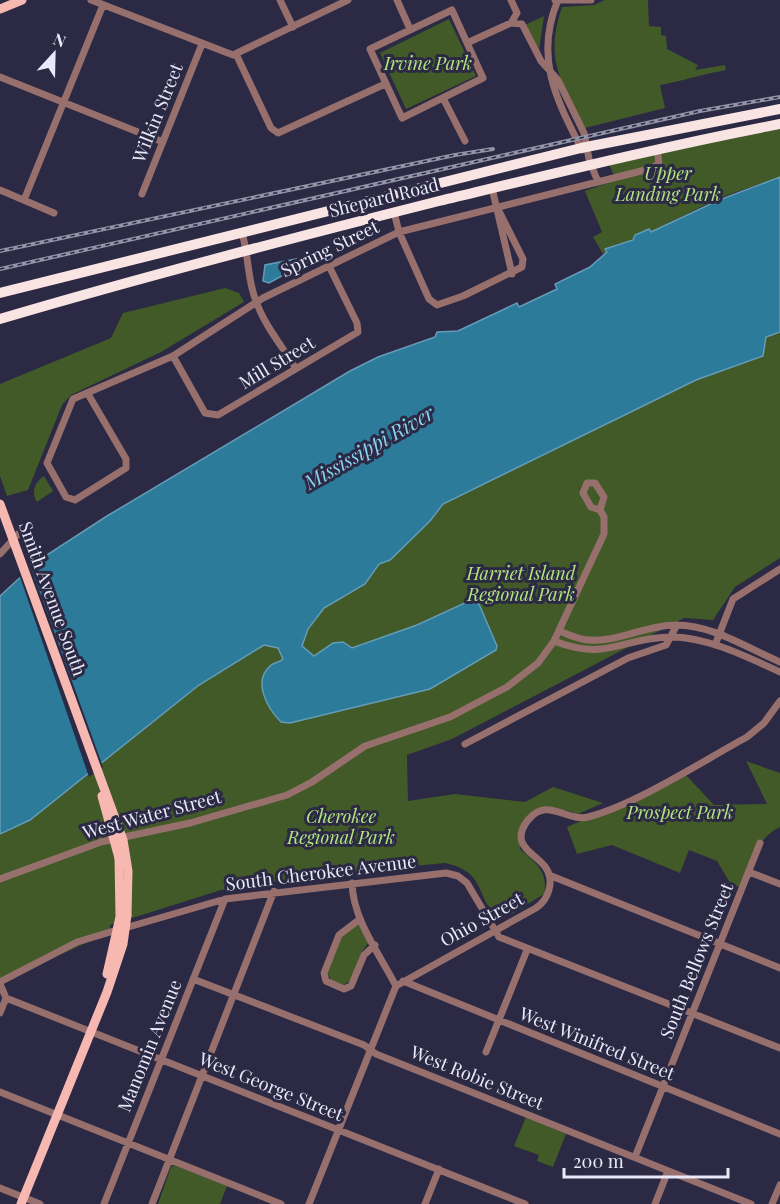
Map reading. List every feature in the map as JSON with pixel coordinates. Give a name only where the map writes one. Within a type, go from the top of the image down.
[{"type":"highway","name":"Shepard Road","points":[[0,293],[585,148],[780,109]]},
{"type":"highway","name":"Shepard Road","points":[[0,319],[247,249],[394,212],[590,164],[780,124]]},
{"type":"main road","points":[[0,9],[22,0]]},
{"type":"main road","name":"Smith Avenue South","points":[[0,504],[73,705],[116,841],[123,916],[118,960],[22,1201]]},
{"type":"street","points":[[91,0],[227,54],[236,54],[348,0]]},
{"type":"street","points":[[280,0],[293,27]]},
{"type":"street","points":[[397,0],[411,29]]},
{"type":"street","points":[[511,0],[517,14],[511,23]]},
{"type":"street","points":[[549,69],[546,52],[548,31],[557,0],[591,0]]},
{"type":"street","points":[[24,200],[103,5]]},
{"type":"street","points":[[452,10],[467,43],[483,78],[402,118],[370,49],[452,10]]},
{"type":"street","points":[[467,43],[511,23],[522,24],[541,61],[558,80],[598,182]]},
{"type":"street","name":"Wilkin Street","points":[[142,194],[202,44]]},
{"type":"street","points":[[236,54],[271,128],[278,133],[385,84]]},
{"type":"street","points":[[0,77],[162,142]]},
{"type":"street","points":[[443,98],[465,141]]},
{"type":"street","name":"Spring Street","points":[[88,394],[172,356],[256,303],[399,232],[656,166],[659,160],[657,149]]},
{"type":"street","points":[[492,188],[512,274]]},
{"type":"street","points":[[0,190],[54,213]]},
{"type":"street","points":[[394,212],[399,232],[433,303],[442,304],[512,274],[522,267],[523,259],[497,207]]},
{"type":"street","points":[[242,233],[256,303],[296,369]]},
{"type":"street","name":"Mill Street","points":[[172,356],[205,413],[210,416],[218,415],[358,332],[358,324],[329,266]]},
{"type":"street","points":[[88,394],[126,459],[126,468],[78,499],[70,499],[66,497],[47,463],[70,401],[88,394]]},
{"type":"street","name":"West Water Street","points":[[0,879],[101,842],[189,823],[287,795],[312,782],[365,746],[450,717],[507,687],[538,663],[554,641],[604,534],[604,517],[600,510]]},
{"type":"street","points":[[0,554],[21,531]]},
{"type":"street","points":[[715,645],[733,599],[780,569]]},
{"type":"street","points":[[465,744],[628,658],[666,645],[677,625]]},
{"type":"street","points":[[559,631],[588,640],[606,639],[648,627],[677,625],[719,634],[780,662]]},
{"type":"street","points":[[554,641],[594,651],[671,637],[715,645],[780,672]]},
{"type":"street","points":[[780,701],[764,723],[747,737],[631,800],[586,817],[555,809],[543,810],[532,815],[525,825],[523,842],[528,853],[546,868],[549,875],[780,968]]},
{"type":"street","name":"South Bellows Street","points":[[635,1157],[760,843]]},
{"type":"street","points":[[749,872],[780,884]]},
{"type":"street","name":"South Cherokee Avenue","points":[[0,983],[77,942],[225,899],[274,891],[452,874],[467,883],[493,931]]},
{"type":"street","name":"Ohio Street","points":[[396,986],[540,905],[549,891],[549,875]]},
{"type":"street","points":[[309,1204],[396,986],[353,904],[352,883]]},
{"type":"street","points":[[152,1204],[274,891]]},
{"type":"street","name":"Manomin Avenue","points":[[104,1204],[225,899]]},
{"type":"street","points":[[360,919],[339,934],[324,973],[326,981],[345,989],[351,986],[364,955],[375,945]]},
{"type":"street","points":[[493,931],[499,937],[527,950],[693,1012],[780,1048]]},
{"type":"street","points":[[486,1052],[527,950]]},
{"type":"street","name":"West Robie Street","points":[[193,979],[364,1045],[370,1050],[751,1204]]},
{"type":"street","name":"West Winifred Street","points":[[404,981],[780,1134]]},
{"type":"street","points":[[0,983],[6,998],[0,1013]]},
{"type":"street","name":"West George Street","points":[[6,998],[525,1204]]},
{"type":"street","points":[[0,1092],[281,1204]]},
{"type":"street","points":[[425,1204],[439,1169]]},
{"type":"street","points":[[655,1204],[668,1171]]},
{"type":"street","points":[[772,1204],[780,1185]]},
{"type":"street","points":[[0,1188],[22,1201],[39,1204]]},
{"type":"green space","points":[[605,0],[648,0],[649,26],[661,27],[661,35],[666,36],[667,49],[698,65],[695,70],[725,65],[726,70],[660,85],[665,108],[585,128],[562,83],[558,70],[555,56],[557,26],[562,7],[594,5]]},
{"type":"green space","points":[[544,16],[539,51],[525,25]]},
{"type":"green space","name":"Irvine Park","points":[[449,19],[476,76],[406,109],[380,53]]},
{"type":"green space","name":"Upper Landing Park","points":[[780,128],[780,177],[719,198],[650,232],[649,229],[624,244],[619,243],[606,249],[607,252],[603,254],[593,237],[602,232],[585,191],[616,180],[609,164]]},
{"type":"green space","points":[[225,288],[239,293],[244,302],[161,352],[71,395],[62,405],[28,490],[7,496],[0,476],[0,384],[111,338],[123,313]]},
{"type":"green space","name":"Harriet Island Regional Park","points":[[780,332],[780,558],[735,587],[713,620],[684,618],[452,739],[407,755],[408,801],[455,794],[525,802],[553,787],[603,803],[578,814],[543,808],[534,810],[528,815],[520,834],[520,849],[540,868],[545,886],[544,894],[508,916],[500,917],[487,903],[469,873],[445,863],[308,876],[221,890],[110,925],[110,932],[0,982],[0,834],[30,820],[199,685],[264,645],[307,629],[324,608],[365,584],[379,564],[390,560],[430,521],[443,504],[696,380],[762,356],[766,337]]},
{"type":"green space","points":[[44,476],[53,491],[37,502],[34,494],[35,487]]},
{"type":"green space","name":"Prospect Park","points":[[746,761],[780,773],[780,827],[765,838],[760,845],[742,888],[730,883],[717,861],[689,850],[680,873],[612,845],[577,854],[567,827],[686,775],[714,805],[767,804]]},
{"type":"green space","points":[[357,925],[361,925],[369,942],[361,953],[350,981],[343,985],[331,980],[327,972],[341,936]]},
{"type":"green space","points":[[526,1117],[566,1134],[553,1167],[537,1161],[539,1155],[514,1146]]},
{"type":"green space","points":[[174,1165],[227,1186],[220,1204],[158,1204],[171,1167]]},
{"type":"water","name":"Mississippi River","points":[[780,177],[780,332],[766,337],[763,356],[696,380],[443,504],[430,521],[390,560],[379,564],[365,584],[324,608],[308,629],[302,646],[314,656],[333,643],[343,642],[352,648],[417,625],[469,601],[479,604],[497,646],[496,650],[430,689],[290,723],[281,722],[271,710],[264,695],[262,680],[265,672],[283,659],[278,648],[264,645],[199,685],[30,820],[0,834],[0,596],[39,560],[107,516],[350,371],[378,357],[435,337],[437,332],[458,331],[517,303],[519,307],[557,289],[555,284],[590,267],[607,252],[605,249],[633,240],[635,235],[649,229],[651,232],[717,201],[717,197],[722,199]]},
{"type":"water","points":[[316,255],[317,257],[269,283],[263,281],[265,265]]},
{"type":"pier","points":[[30,565],[103,767],[89,777],[19,574]]},
{"type":"railway","points":[[0,269],[700,111],[780,97]]},
{"type":"railway","points":[[0,251],[455,155],[493,149]]},
{"type":"park label","name":"Cherokee Regional Park","points":[[341,827]]}]
